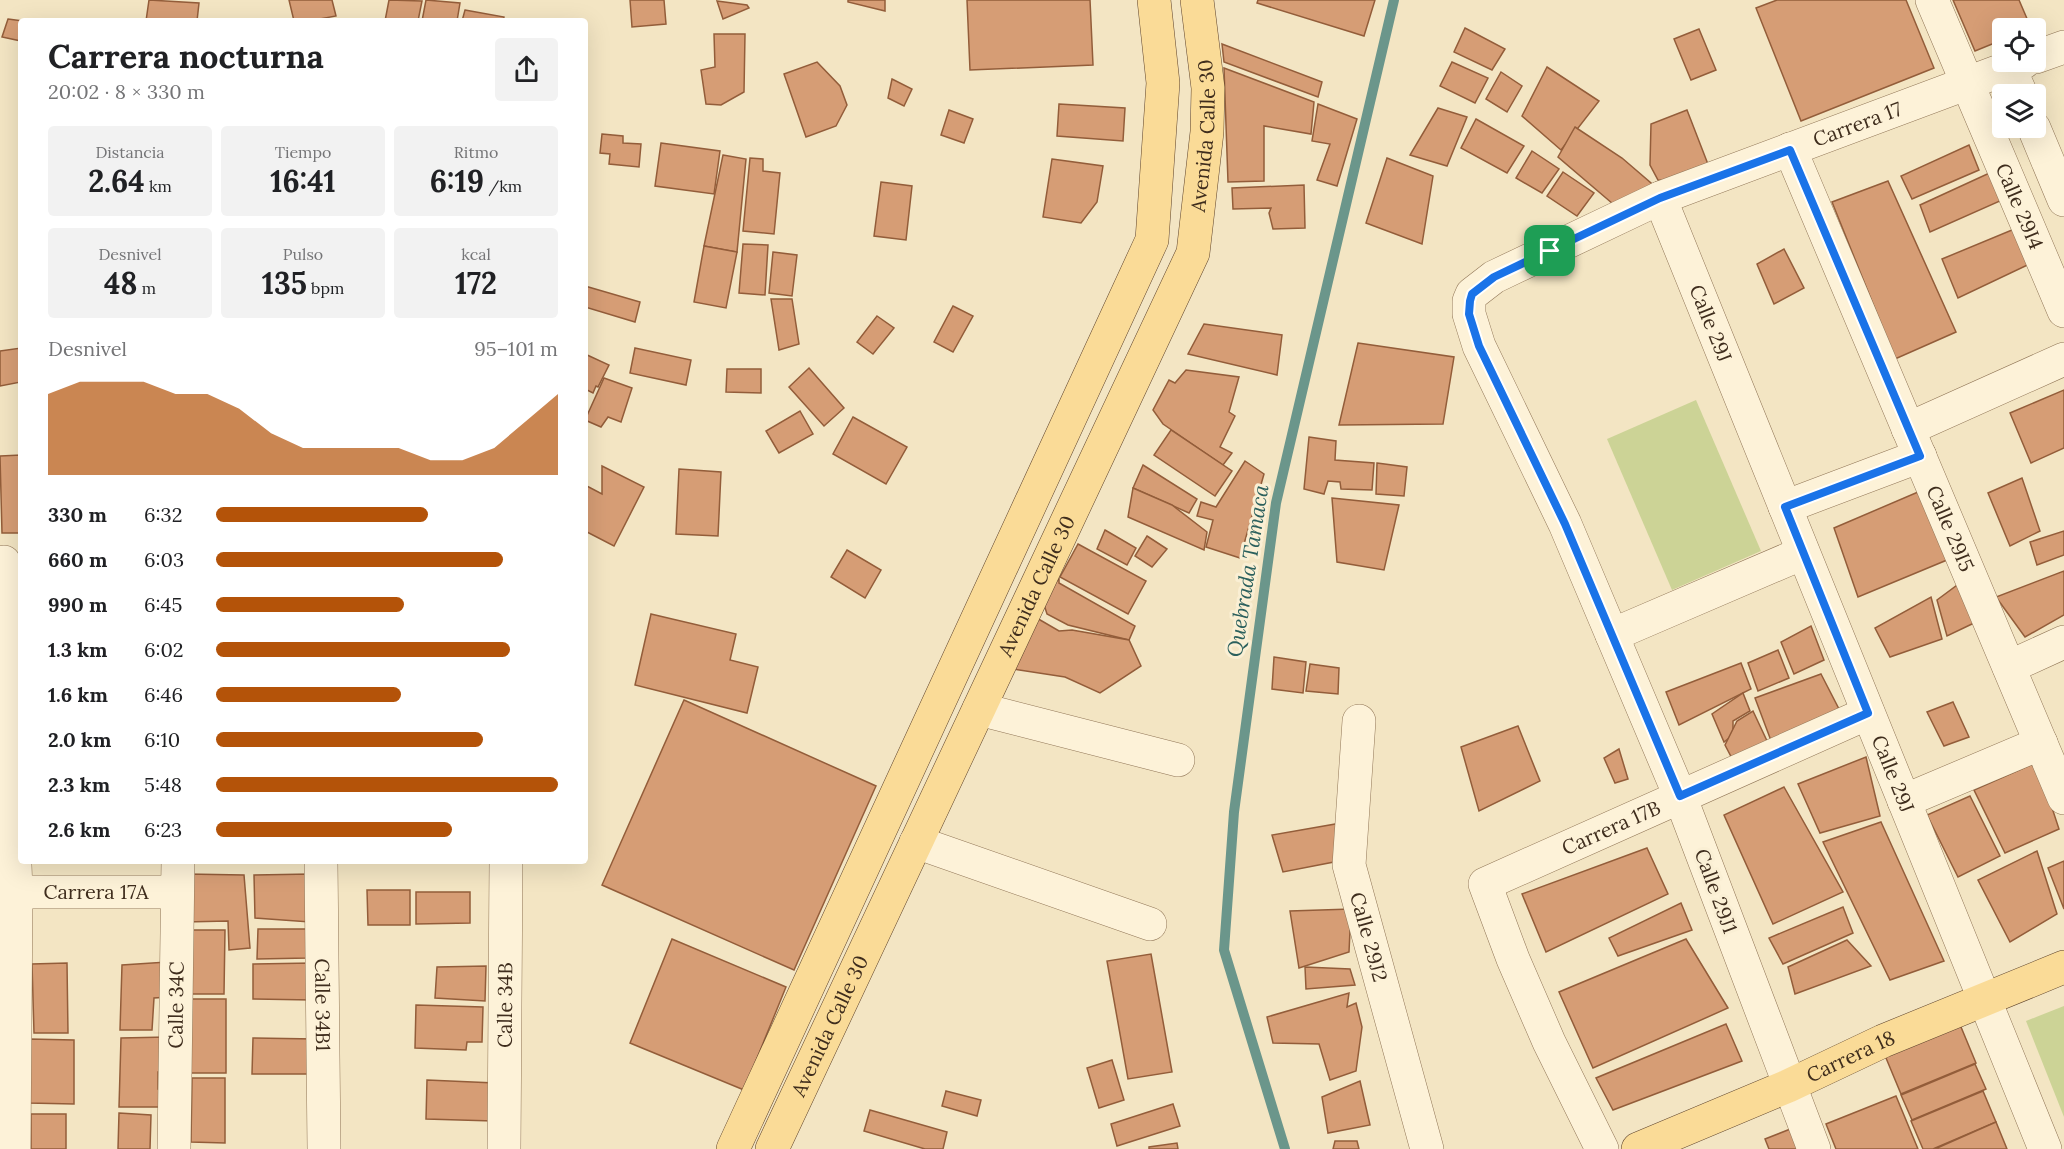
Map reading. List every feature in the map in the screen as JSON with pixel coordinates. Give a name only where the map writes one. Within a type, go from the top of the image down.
[{"type":"main road","name":"Avenida Calle 30","points":[[733,1149],[1152,240],[1163,83],[1154,0]]},
{"type":"main road","name":"Avenida Calle 30","points":[[772,1149],[1193,253],[1207,132],[1208,88],[1197,0]]},
{"type":"main road","name":"Carrera 18","points":[[1638,1149],[1788,1086],[1883,1041],[2064,967]]},
{"type":"street","name":"Calle 29I4","points":[[1932,0],[2064,311]]},
{"type":"street","name":"Carrera 17","points":[[2046,57],[2064,47]]},
{"type":"street","name":"Carrera 17","points":[[1470,301],[1472,294],[1494,277],[1660,198],[1967,83],[2014,72]]},
{"type":"street","points":[[2038,138],[2064,200]]},
{"type":"street","name":"Calle 29I5","points":[[1790,150],[2064,798]]},
{"type":"street","name":"Calle 29J","points":[[1660,198],[2045,1149]]},
{"type":"street","name":"Calle 29J1","points":[[1470,301],[1469,314],[1479,346],[1565,524],[1680,796],[1788,1086],[1814,1149]]},
{"type":"street","points":[[1785,507],[1914,442],[2064,359]]},
{"type":"street","points":[[1612,635],[1803,553]]},
{"type":"street","points":[[8,561],[15,892],[7,958],[14,1149]]},
{"type":"street","points":[[2008,667],[2064,642]]},
{"type":"street","points":[[979,709],[1178,760]]},
{"type":"street","name":"Carrera 17B","points":[[1602,1149],[1549,1042],[1513,959],[1485,884],[1868,713]]},
{"type":"street","name":"Calle 29J2","points":[[1359,721],[1349,866],[1427,1149]]},
{"type":"street","points":[[1904,801],[2041,743]]},
{"type":"street","points":[[916,842],[1150,924]]},
{"type":"street","name":"Calle 34B1","points":[[321,864],[324,1149]]},
{"type":"street","name":"Calle 34B","points":[[504,1149],[506,864]]},
{"type":"street","name":"Carrera 17A","points":[[15,892],[177,877]]},
{"type":"street","name":"Calle 34C","points":[[174,1149],[177,877]]},
{"type":"green space","points":[[1696,400],[1761,551],[1672,590],[1607,439]]},
{"type":"green space","points":[[2064,1006],[2064,1117],[2026,1021]]},
{"type":"building","points":[[149,0],[199,3],[197,18],[146,18]]},
{"type":"building","points":[[289,0],[332,0],[336,16],[325,18],[293,18]]},
{"type":"building","points":[[389,0],[422,1],[419,18],[386,18]]},
{"type":"building","points":[[426,0],[460,3],[458,18],[423,18]]},
{"type":"building","points":[[630,0],[664,0],[666,24],[632,27]]},
{"type":"building","points":[[848,0],[885,0],[885,11],[848,2]]},
{"type":"building","points":[[967,0],[1090,0],[1093,65],[970,70]]},
{"type":"building","points":[[1258,0],[1375,0],[1364,36],[1257,3]]},
{"type":"building","points":[[1777,0],[1906,0],[1934,68],[1801,121],[1756,8]]},
{"type":"building","points":[[1953,0],[2019,0],[2027,18],[1992,18],[1992,44],[1975,51]]},
{"type":"building","points":[[717,1],[747,5],[749,8],[723,19]]},
{"type":"building","points":[[465,10],[504,17],[504,18],[463,18]]},
{"type":"building","points":[[8,19],[18,20],[18,40],[2,37]]},
{"type":"building","points":[[1465,28],[1505,49],[1492,70],[1454,52]]},
{"type":"building","points":[[1699,29],[1716,70],[1691,80],[1674,39]]},
{"type":"building","points":[[714,34],[745,34],[744,92],[721,105],[706,104],[701,70],[715,67]]},
{"type":"building","points":[[1222,44],[1322,82],[1318,97],[1224,62]]},
{"type":"building","points":[[817,62],[840,86],[847,105],[836,126],[806,137],[784,74]]},
{"type":"building","points":[[1452,62],[1488,78],[1475,103],[1440,86]]},
{"type":"building","points":[[1547,67],[1599,101],[1561,150],[1522,116]]},
{"type":"building","points":[[1224,68],[1314,102],[1311,134],[1264,126],[1264,181],[1228,182]]},
{"type":"building","points":[[1501,72],[1522,86],[1507,112],[1486,99]]},
{"type":"building","points":[[892,79],[912,89],[904,106],[888,98]]},
{"type":"building","points":[[1059,104],[1125,108],[1123,141],[1057,136]]},
{"type":"building","points":[[1318,104],[1357,119],[1337,186],[1317,180],[1330,144],[1312,141]]},
{"type":"building","points":[[1438,108],[1467,117],[1447,166],[1410,155]]},
{"type":"building","points":[[949,110],[973,119],[964,143],[941,135]]},
{"type":"building","points":[[1687,110],[1711,172],[1683,183],[1658,180],[1650,165],[1651,124]]},
{"type":"building","points":[[1476,119],[1524,146],[1507,173],[1461,148]]},
{"type":"building","points":[[1575,127],[1622,158],[1658,189],[1613,204],[1558,157]]},
{"type":"building","points":[[602,134],[623,136],[623,143],[641,144],[639,167],[609,164],[610,154],[600,153]]},
{"type":"building","points":[[661,143],[720,151],[714,194],[655,186]]},
{"type":"building","points":[[1969,145],[1979,170],[1912,199],[1901,176]]},
{"type":"building","points":[[1532,151],[1559,169],[1542,193],[1516,178]]},
{"type":"building","points":[[723,155],[746,159],[737,252],[704,246]]},
{"type":"building","points":[[750,158],[763,159],[763,171],[780,173],[774,234],[743,231]]},
{"type":"building","points":[[1387,158],[1433,176],[1422,244],[1366,223]]},
{"type":"building","points":[[1052,159],[1103,166],[1097,202],[1081,223],[1043,217]]},
{"type":"building","points":[[1996,170],[2009,197],[1930,232],[1920,205]]},
{"type":"building","points":[[1563,172],[1594,193],[1577,216],[1547,196]]},
{"type":"building","points":[[1888,181],[1956,332],[1895,359],[1832,202]]},
{"type":"building","points":[[881,182],[912,186],[906,240],[874,236]]},
{"type":"building","points":[[1304,185],[1305,228],[1273,229],[1269,213],[1271,208],[1233,209],[1232,188]]},
{"type":"building","points":[[2024,225],[2038,260],[1958,298],[1942,259]]},
{"type":"building","points":[[743,244],[768,245],[765,295],[739,293]]},
{"type":"building","points":[[704,246],[737,252],[726,308],[694,302]]},
{"type":"building","points":[[1784,249],[1804,288],[1774,304],[1757,264]]},
{"type":"building","points":[[773,252],[797,255],[792,296],[769,293]]},
{"type":"building","points":[[588,287],[640,302],[635,322],[588,308]]},
{"type":"building","points":[[771,299],[792,299],[799,344],[779,350]]},
{"type":"building","points":[[953,306],[973,316],[953,352],[934,342]]},
{"type":"building","points":[[877,316],[894,328],[873,354],[857,342]]},
{"type":"building","points":[[1204,324],[1282,335],[1277,375],[1188,354]]},
{"type":"building","points":[[1358,343],[1454,357],[1443,424],[1339,425]]},
{"type":"building","points":[[18,348],[18,383],[0,386],[0,351]]},
{"type":"building","points":[[635,348],[691,360],[686,385],[630,373]]},
{"type":"building","points":[[588,355],[609,365],[593,393],[588,390]]},
{"type":"building","points":[[809,368],[844,408],[824,426],[789,387]]},
{"type":"building","points":[[727,369],[761,369],[761,393],[726,392]]},
{"type":"building","points":[[1186,370],[1239,377],[1229,412],[1235,416],[1220,447],[1232,453],[1223,465],[1163,424],[1153,410],[1169,380],[1175,383]]},
{"type":"building","points":[[604,378],[632,388],[621,422],[608,417],[601,427],[588,421],[588,413]]},
{"type":"building","points":[[2064,390],[2064,448],[2031,463],[2010,413]]},
{"type":"building","points":[[800,411],[813,434],[779,453],[766,431]]},
{"type":"building","points":[[853,417],[907,447],[886,484],[833,454]]},
{"type":"building","points":[[1171,430],[1232,471],[1215,496],[1154,455]]},
{"type":"building","points":[[1309,437],[1336,441],[1335,460],[1374,463],[1372,490],[1341,489],[1340,482],[1328,481],[1324,494],[1304,489]]},
{"type":"building","points":[[18,455],[18,533],[2,533],[0,456]]},
{"type":"building","points":[[1245,461],[1264,474],[1240,558],[1206,547],[1213,520],[1197,516],[1201,502],[1216,507]]},
{"type":"building","points":[[1377,463],[1407,467],[1404,496],[1376,494]]},
{"type":"building","points":[[1143,465],[1197,499],[1189,513],[1133,488]]},
{"type":"building","points":[[602,466],[644,487],[614,546],[588,533],[588,487],[602,494]]},
{"type":"building","points":[[679,469],[721,472],[718,536],[676,534]]},
{"type":"building","points":[[2022,478],[2040,531],[2010,546],[1988,493]]},
{"type":"building","points":[[1133,488],[1172,505],[1207,532],[1204,550],[1128,517]]},
{"type":"building","points":[[1918,492],[1947,560],[1858,597],[1834,528]]},
{"type":"building","points":[[1332,498],[1399,505],[1384,570],[1337,562]]},
{"type":"building","points":[[1105,530],[1136,548],[1127,565],[1097,549]]},
{"type":"building","points":[[2064,531],[2064,555],[2037,565],[2030,542]]},
{"type":"building","points":[[1147,536],[1167,549],[1152,567],[1135,556]]},
{"type":"building","points":[[1078,544],[1146,581],[1128,614],[1060,577]]},
{"type":"building","points":[[847,550],[881,570],[865,598],[831,577]]},
{"type":"building","points":[[2064,571],[2064,615],[2025,637],[1996,597]]},
{"type":"building","points":[[1059,579],[1059,583],[1135,626],[1129,640],[1068,625],[1047,614],[1041,595]]},
{"type":"building","points":[[1960,583],[1974,623],[1947,636],[1937,600]]},
{"type":"building","points":[[1931,597],[1942,639],[1890,657],[1875,628]]},
{"type":"building","points":[[651,614],[736,634],[730,660],[758,667],[747,713],[635,685]]},
{"type":"building","points":[[1035,617],[1059,631],[1072,630],[1129,640],[1141,666],[1100,693],[1065,677],[1013,669]]},
{"type":"building","points":[[1811,626],[1824,660],[1794,674],[1781,642]]},
{"type":"building","points":[[1778,650],[1789,678],[1758,691],[1748,663]]},
{"type":"building","points":[[1274,657],[1306,662],[1303,693],[1272,689]]},
{"type":"building","points":[[1741,663],[1751,689],[1679,725],[1666,692]]},
{"type":"building","points":[[1310,664],[1339,668],[1338,694],[1306,691]]},
{"type":"building","points":[[1821,674],[1840,711],[1773,746],[1755,698]]},
{"type":"building","points":[[1743,693],[1750,711],[1733,721],[1733,735],[1724,742],[1712,714]]},
{"type":"building","points":[[684,700],[876,786],[794,970],[602,885]]},
{"type":"building","points":[[1953,702],[1969,737],[1944,746],[1927,712]]},
{"type":"building","points":[[1753,711],[1768,743],[1737,768],[1725,745],[1737,721]]},
{"type":"building","points":[[1518,726],[1540,781],[1479,811],[1461,747]]},
{"type":"building","points":[[1619,749],[1628,779],[1615,783],[1604,758]]},
{"type":"building","points":[[1866,757],[1880,816],[1820,833],[1798,784]]},
{"type":"building","points":[[2037,762],[2059,829],[2005,853],[1974,790]]},
{"type":"building","points":[[1784,787],[1843,892],[1773,924],[1724,815]]},
{"type":"building","points":[[1970,796],[2000,856],[1958,877],[1927,815]]},
{"type":"building","points":[[1347,822],[1344,860],[1283,872],[1272,835]]},
{"type":"building","points":[[1881,822],[1944,961],[1890,980],[1823,842]]},
{"type":"building","points":[[1647,848],[1668,894],[1546,952],[1522,894]]},
{"type":"building","points":[[2037,851],[2057,914],[2010,942],[1978,880]]},
{"type":"building","points":[[2064,861],[2064,909],[2048,868]]},
{"type":"building","points":[[186,874],[244,875],[250,948],[229,950],[228,921],[185,922]]},
{"type":"building","points":[[311,874],[310,922],[255,918],[254,875]]},
{"type":"building","points":[[367,890],[410,890],[410,925],[368,925]]},
{"type":"building","points":[[416,892],[470,892],[470,923],[416,924]]},
{"type":"building","points":[[1681,903],[1692,930],[1618,956],[1609,938]]},
{"type":"building","points":[[1843,907],[1853,933],[1783,964],[1769,938]]},
{"type":"building","points":[[1351,909],[1349,952],[1299,968],[1290,911]]},
{"type":"building","points":[[258,929],[309,929],[308,958],[257,959]]},
{"type":"building","points":[[191,930],[225,930],[224,994],[191,994]]},
{"type":"building","points":[[672,939],[786,987],[744,1090],[630,1043]]},
{"type":"building","points":[[1686,939],[1728,1008],[1593,1068],[1559,992]]},
{"type":"building","points":[[1847,940],[1871,966],[1795,994],[1788,967]]},
{"type":"building","points":[[1151,954],[1172,1072],[1128,1079],[1107,961]]},
{"type":"building","points":[[167,962],[169,997],[154,998],[152,1030],[120,1030],[122,965]]},
{"type":"building","points":[[67,963],[68,1033],[34,1033],[32,964]]},
{"type":"building","points":[[312,963],[312,1000],[253,999],[253,964]]},
{"type":"building","points":[[486,966],[485,1001],[435,998],[437,967]]},
{"type":"building","points":[[1305,967],[1350,969],[1355,985],[1306,989]]},
{"type":"building","points":[[1349,993],[1347,1007],[1356,1003],[1362,1027],[1356,1071],[1330,1080],[1319,1044],[1273,1043],[1267,1017]]},
{"type":"building","points":[[179,999],[226,999],[226,1073],[180,1073]]},
{"type":"building","points":[[416,1005],[483,1007],[482,1042],[467,1042],[466,1050],[415,1048]]},
{"type":"building","points":[[1956,1015],[1976,1063],[1901,1094],[1881,1046]]},
{"type":"building","points":[[1726,1024],[1742,1061],[1613,1110],[1596,1078]]},
{"type":"building","points":[[167,1037],[166,1072],[158,1072],[158,1089],[165,1090],[164,1107],[119,1107],[121,1038]]},
{"type":"building","points":[[253,1038],[315,1039],[314,1074],[252,1074]]},
{"type":"building","points":[[29,1039],[74,1040],[74,1104],[28,1103]]},
{"type":"building","points":[[1112,1060],[1124,1100],[1099,1108],[1087,1068]]},
{"type":"building","points":[[1975,1064],[1986,1089],[1912,1120],[1901,1095]]},
{"type":"building","points":[[192,1078],[225,1078],[225,1143],[191,1142]]},
{"type":"building","points":[[427,1080],[495,1083],[493,1121],[426,1119]]},
{"type":"building","points":[[1360,1081],[1370,1125],[1328,1133],[1322,1097]]},
{"type":"building","points":[[946,1091],[981,1100],[977,1116],[942,1106]]},
{"type":"building","points":[[1983,1091],[1996,1122],[1933,1149],[1923,1149],[1911,1121]]},
{"type":"building","points":[[1896,1096],[1918,1149],[1836,1149],[1826,1124]]},
{"type":"building","points":[[1173,1104],[1180,1126],[1117,1146],[1111,1124]]},
{"type":"building","points":[[870,1110],[947,1132],[943,1149],[925,1149],[864,1131]]},
{"type":"building","points":[[119,1113],[151,1115],[150,1149],[118,1149]]},
{"type":"building","points":[[31,1114],[66,1114],[66,1149],[31,1149]]},
{"type":"building","points":[[1996,1122],[2007,1149],[1935,1149]]},
{"type":"building","points":[[1803,1124],[1812,1149],[1769,1149],[1765,1139]]},
{"type":"building","points":[[1335,1141],[1357,1141],[1359,1149],[1333,1149]]},
{"type":"building","points":[[1177,1143],[1178,1149],[1149,1149],[1149,1147]]},
{"type":"waterway","name":"Quebrada Tamaca","points":[[1285,1149],[1224,950],[1234,812],[1276,503],[1394,0]]},
{"type":"route","points":[[1790,150],[1920,456],[1785,507],[1868,713],[1680,796],[1565,524],[1479,346],[1469,314],[1472,294],[1494,277],[1550,251],[1660,198],[1790,150]]}]
